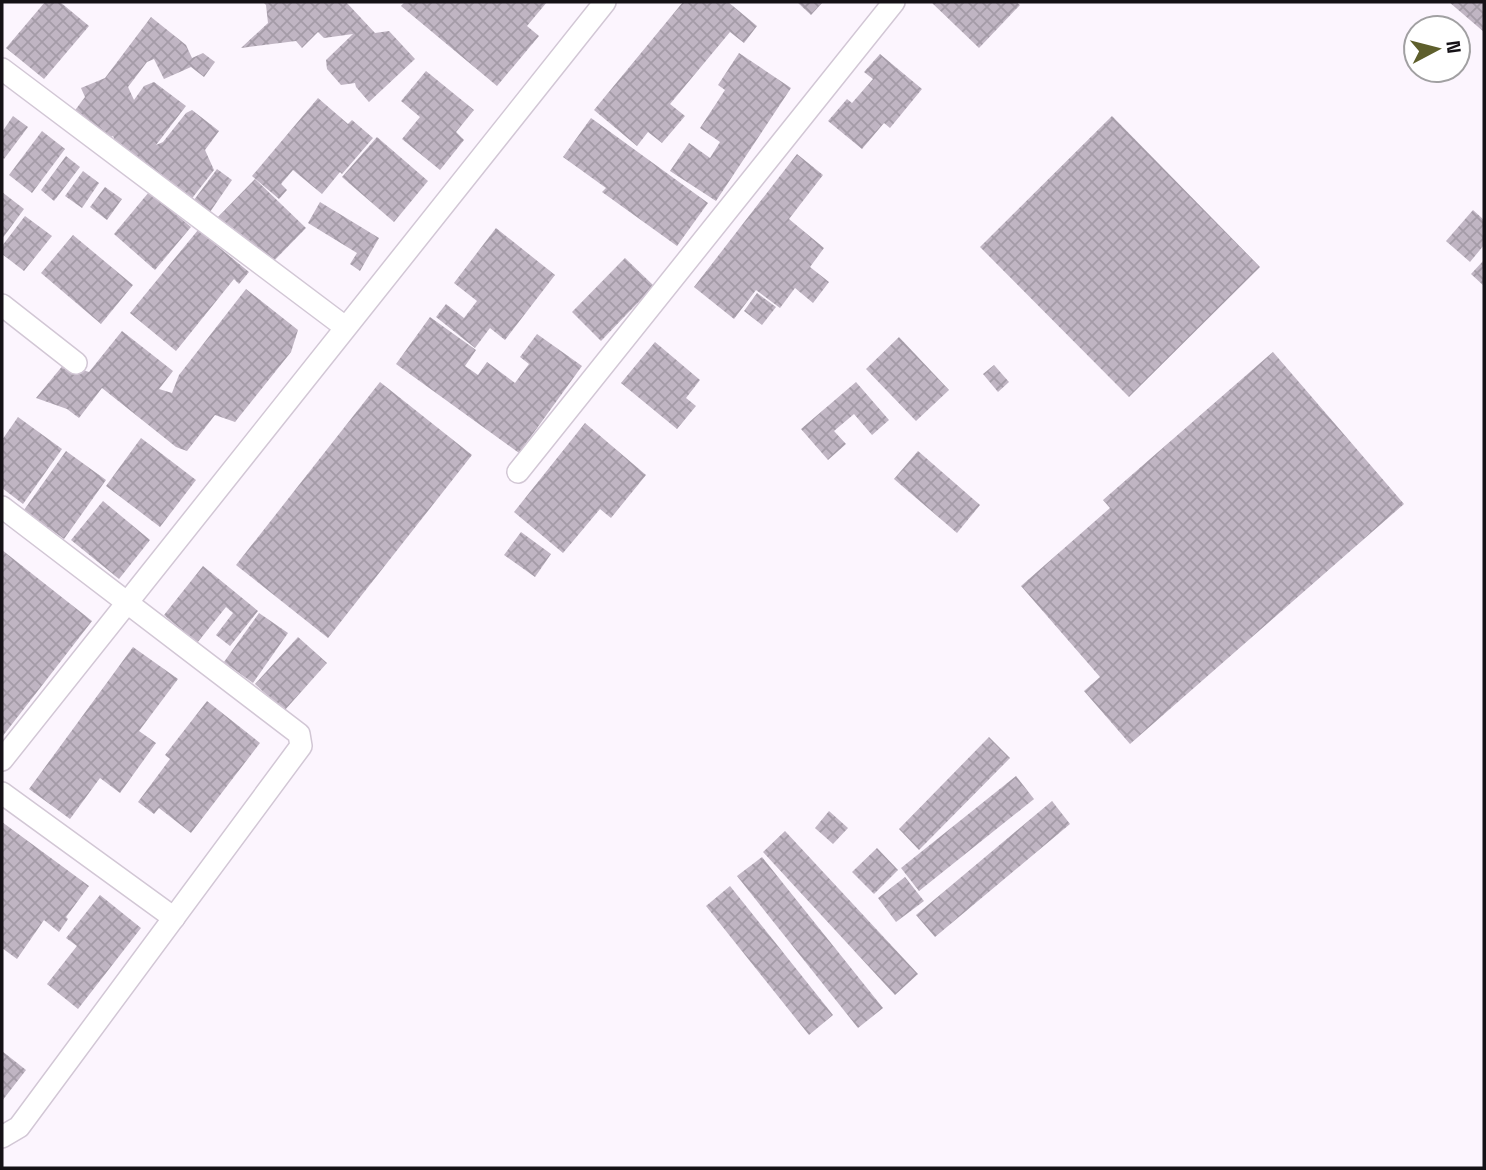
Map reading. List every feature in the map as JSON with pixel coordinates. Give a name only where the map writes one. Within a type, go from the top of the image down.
[{"type":"street","points":[[2,760],[605,2]]},
{"type":"street","points":[[519,472],[894,2]]},
{"type":"street","points":[[2,69],[345,327]]},
{"type":"street","points":[[2,305],[76,363]]},
{"type":"street","points":[[2,507],[299,734],[301,746],[19,1128],[2,1137]]},
{"type":"street","points":[[2,793],[174,918]]},
{"type":"building","points":[[45,2],[60,2],[89,26],[44,79],[6,48]]},
{"type":"building","points":[[263,2],[346,2],[375,33],[389,31],[415,59],[369,102],[355,83],[341,85],[327,69],[326,60],[353,34],[324,38],[318,32],[302,48],[296,41],[241,48],[268,23],[266,5]]},
{"type":"building","points":[[405,2],[547,2],[527,26],[539,36],[497,86],[401,6]]},
{"type":"building","points":[[683,2],[728,2],[757,26],[744,43],[730,32],[670,104],[685,116],[662,143],[648,132],[637,146],[594,110]]},
{"type":"building","points":[[797,2],[823,2],[811,15]]},
{"type":"building","points":[[931,2],[1016,2],[1020,5],[979,48]]},
{"type":"building","points":[[1449,2],[1484,2],[1484,32],[1472,22],[1472,14],[1463,14]]},
{"type":"building","points":[[151,17],[186,45],[192,58],[203,53],[215,62],[204,77],[191,67],[164,79],[154,59],[147,62],[128,87],[134,100],[144,86],[154,82],[186,106],[156,145],[163,142],[186,113],[192,110],[219,131],[205,150],[214,170],[190,201],[116,143],[113,136],[106,139],[73,113],[85,97],[81,88],[105,78]]},
{"type":"building","points":[[739,53],[791,88],[716,201],[670,171],[689,143],[710,158],[720,142],[700,128],[725,90],[718,85]]},
{"type":"building","points":[[880,54],[922,89],[890,128],[884,123],[862,149],[828,121],[847,99],[852,103],[873,79],[864,72]]},
{"type":"building","points":[[426,71],[474,110],[456,132],[464,140],[440,170],[402,139],[420,117],[401,101]]},
{"type":"building","points":[[318,98],[348,124],[352,120],[373,138],[322,194],[293,170],[281,184],[287,190],[279,199],[252,176]]},
{"type":"building","points":[[13,116],[28,127],[4,159],[2,132]]},
{"type":"building","points":[[1112,116],[1260,267],[1129,397],[980,247]]},
{"type":"building","points":[[591,118],[708,203],[677,246],[602,192],[606,188],[563,157]]},
{"type":"building","points":[[42,131],[65,149],[32,193],[9,175]]},
{"type":"building","points":[[377,137],[428,181],[394,222],[342,177]]},
{"type":"building","points":[[797,154],[823,175],[789,219],[824,248],[810,267],[829,282],[813,303],[795,288],[780,308],[756,290],[734,319],[694,287]]},
{"type":"building","points":[[66,156],[80,167],[54,201],[41,190]]},
{"type":"building","points":[[217,169],[232,180],[210,212],[194,200]]},
{"type":"building","points":[[83,171],[99,183],[82,208],[65,196]]},
{"type":"building","points":[[255,179],[306,228],[268,267],[217,218]]},
{"type":"building","points":[[105,187],[122,199],[107,220],[90,207]]},
{"type":"building","points":[[2,192],[24,209],[2,239]]},
{"type":"building","points":[[149,192],[191,227],[155,270],[114,234]]},
{"type":"building","points":[[320,202],[379,238],[360,271],[350,264],[357,253],[308,223]]},
{"type":"building","points":[[1473,210],[1484,220],[1484,245],[1470,262],[1446,241]]},
{"type":"building","points":[[25,216],[52,236],[24,271],[2,254],[2,246]]},
{"type":"building","points":[[496,228],[555,275],[505,340],[490,328],[475,348],[436,317],[446,304],[464,318],[477,301],[454,283]]},
{"type":"building","points":[[198,230],[249,272],[239,284],[234,279],[176,351],[130,313]]},
{"type":"building","points":[[73,235],[133,285],[101,324],[41,273]]},
{"type":"building","points":[[625,258],[654,286],[601,341],[572,312]]},
{"type":"building","points":[[1484,260],[1484,286],[1471,274]]},
{"type":"building","points":[[246,289],[298,330],[291,352],[235,422],[215,415],[187,451],[176,447],[102,388],[79,418],[67,409],[36,398],[64,364],[89,372],[122,331],[173,371],[159,389],[172,393],[179,375]]},
{"type":"building","points":[[757,293],[776,307],[762,325],[744,311]]},
{"type":"building","points":[[430,317],[476,350],[465,366],[478,375],[487,362],[515,383],[529,364],[520,357],[537,334],[582,366],[519,453],[396,364]]},
{"type":"building","points":[[899,337],[949,390],[916,421],[866,369]]},
{"type":"building","points":[[655,342],[700,380],[686,398],[696,406],[677,429],[621,383]]},
{"type":"building","points":[[1273,352],[1404,504],[1130,744],[1084,691],[1100,677],[1021,586],[1110,508],[1103,500]]},
{"type":"building","points":[[994,365],[1009,382],[998,392],[983,374]]},
{"type":"building","points":[[380,382],[472,455],[328,638],[236,565]]},
{"type":"building","points":[[856,382],[889,420],[872,435],[854,414],[834,431],[846,444],[828,460],[801,429]]},
{"type":"building","points":[[18,417],[62,449],[23,504],[2,488],[2,440]]},
{"type":"building","points":[[585,423],[646,475],[611,518],[600,509],[563,553],[514,512]]},
{"type":"building","points":[[141,438],[196,480],[160,527],[106,486]]},
{"type":"building","points":[[66,451],[106,480],[64,539],[24,510]]},
{"type":"building","points":[[918,451],[980,505],[957,533],[894,479]]},
{"type":"building","points":[[103,501],[150,540],[119,579],[71,540]]},
{"type":"building","points":[[521,532],[551,554],[535,577],[504,555]]},
{"type":"building","points":[[2,550],[92,621],[2,737]]},
{"type":"building","points":[[203,566],[258,611],[230,646],[216,635],[233,613],[226,607],[197,643],[164,615]]},
{"type":"building","points":[[259,613],[288,633],[253,683],[224,662]]},
{"type":"building","points":[[298,637],[327,663],[284,711],[255,684]]},
{"type":"building","points":[[133,647],[178,679],[139,731],[156,743],[120,793],[100,778],[70,819],[29,789]]},
{"type":"building","points":[[207,701],[260,743],[191,833],[159,808],[154,814],[138,802],[170,759],[165,755]]},
{"type":"building","points":[[989,737],[1010,758],[919,850],[899,829]]},
{"type":"building","points":[[1016,776],[1034,799],[919,891],[901,868]]},
{"type":"building","points":[[1052,801],[1070,824],[935,937],[916,915]]},
{"type":"building","points":[[829,811],[848,828],[833,844],[815,828]]},
{"type":"building","points":[[2,822],[89,886],[66,917],[68,919],[59,932],[44,920],[17,959],[2,948]]},
{"type":"building","points":[[785,831],[918,974],[895,995],[763,852]]},
{"type":"building","points":[[877,848],[898,870],[874,894],[852,872]]},
{"type":"building","points":[[762,857],[883,1008],[858,1028],[737,876]]},
{"type":"building","points":[[905,877],[924,901],[896,922],[878,898]]},
{"type":"building","points":[[730,886],[833,1015],[809,1035],[706,906]]},
{"type":"building","points":[[100,895],[141,928],[78,1009],[47,984],[77,946],[66,938]]},
{"type":"building","points":[[2,1051],[26,1070],[2,1101]]}]
